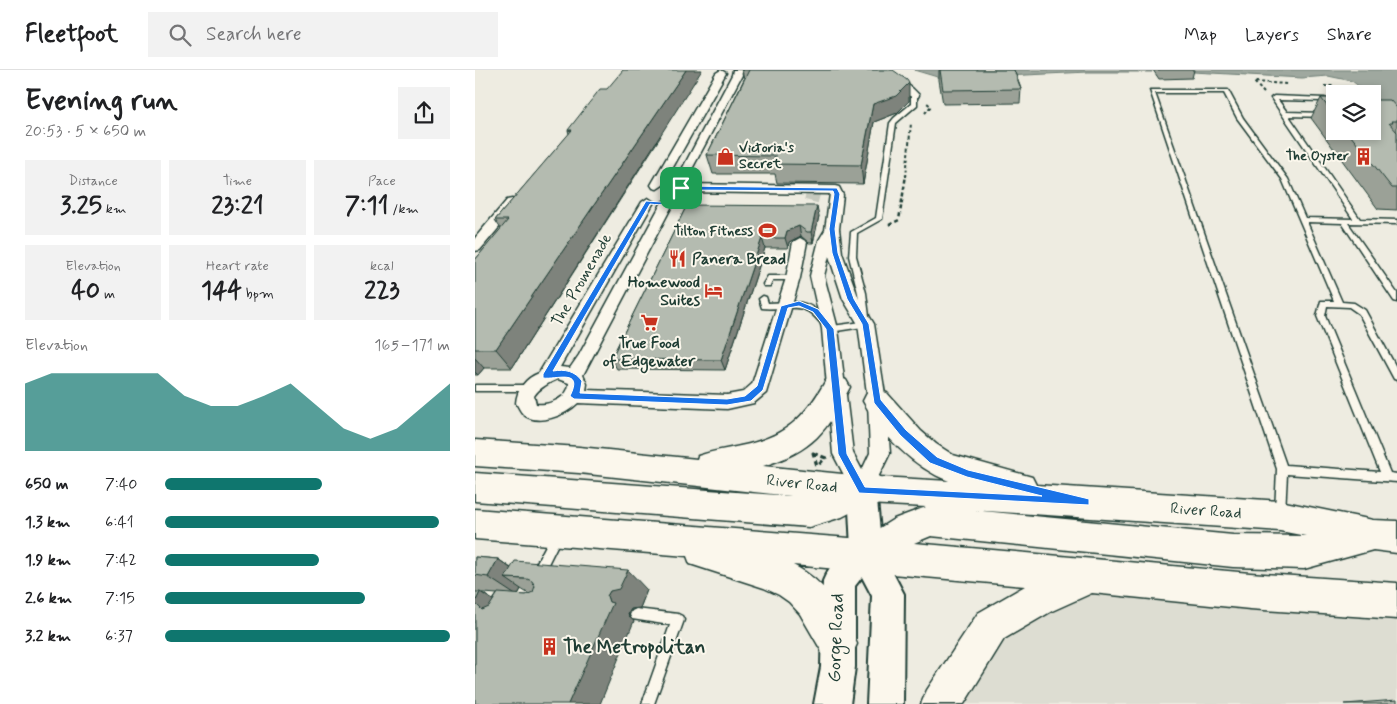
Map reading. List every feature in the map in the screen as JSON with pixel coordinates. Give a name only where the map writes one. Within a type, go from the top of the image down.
[{"type":"main road","points":[[676,471],[768,454],[797,439],[817,420],[836,387]]},
{"type":"main road","points":[[877,400],[903,433],[933,460],[967,474],[1085,502]]},
{"type":"main road","name":"River Road","points":[[475,453],[579,460],[862,490],[1085,502],[1279,516],[1385,536]]},
{"type":"main road","points":[[475,487],[809,512],[827,510],[845,502],[862,490]]},
{"type":"main road","points":[[862,490],[867,555],[888,594],[885,704]]},
{"type":"main road","points":[[867,555],[893,536],[911,526],[931,521],[1259,552],[1304,553],[1385,536]]},
{"type":"main road","points":[[475,524],[650,536],[1250,591],[1397,601]]},
{"type":"main road","points":[[650,536],[768,571],[802,591],[827,623],[838,644]]},
{"type":"main road","name":"Gorge Road","points":[[832,704],[838,667],[839,581],[849,568],[867,555]]},
{"type":"main road","points":[[941,704],[991,626],[1039,598],[1091,576]]},
{"type":"street","points":[[574,376],[676,193],[737,75],[737,70],[717,72],[657,185],[676,193],[824,200],[831,202],[835,208],[832,229],[835,253],[848,290],[865,324],[877,400],[880,453],[862,490]]},
{"type":"street","points":[[846,70],[862,71],[891,79],[901,84],[914,95]]},
{"type":"street","name":"The Promenade","points":[[546,376],[648,202],[644,195],[646,191],[657,185]]},
{"type":"street","points":[[648,202],[661,204],[676,193]]},
{"type":"street","points":[[475,247],[520,194]]},
{"type":"street","points":[[832,229],[826,240],[817,276],[830,329],[843,454],[862,490]]},
{"type":"street","points":[[574,396],[727,402],[748,398],[760,388],[793,278],[800,242]]},
{"type":"street","points":[[566,373],[574,376],[578,381],[578,388],[574,396],[557,409],[536,412],[528,409],[524,403],[524,396],[529,388],[546,376],[566,373]]},
{"type":"lane","points":[[1279,516],[1282,469],[1151,91],[1225,91],[1240,118],[1285,179],[1338,302]]},
{"type":"lane","points":[[763,299],[765,306],[785,306],[799,303],[816,310],[830,329],[865,324],[862,293],[852,259],[851,246],[854,232],[879,219],[893,123],[914,106],[914,95]]},
{"type":"lane","points":[[1326,101],[1274,98],[1358,221]]},
{"type":"lane","points":[[1285,114],[1326,114]]},
{"type":"lane","points":[[1303,220],[1397,222]]},
{"type":"lane","points":[[1343,220],[1397,299]]},
{"type":"lane","points":[[767,284],[771,278],[793,278]]},
{"type":"lane","points":[[1282,469],[1392,477],[1321,316],[1324,303],[1338,302],[1351,305],[1362,312],[1397,377]]},
{"type":"lane","points":[[475,388],[529,388]]},
{"type":"lane","points":[[533,580],[559,530]]},
{"type":"lane","points":[[636,614],[678,620],[648,704]]},
{"type":"path","points":[[813,453],[825,458]]},
{"type":"shaded area","points":[[914,70],[1151,70],[1152,72],[1088,72],[944,79]]},
{"type":"shaded area","points":[[1192,70],[1397,70],[1397,116],[1381,103],[1381,85],[1357,85],[1352,81],[1328,76],[1302,78],[1193,72]]},
{"type":"shaded area","points":[[1091,576],[1397,601],[1397,704],[941,704],[991,626]]},
{"type":"building","points":[[623,70],[686,70],[496,349],[475,349],[475,260],[508,220],[495,220],[572,130],[568,130],[600,89],[607,89]]},
{"type":"building","points":[[749,70],[893,70],[909,83],[896,96],[873,104],[861,165],[772,164],[776,156],[707,155]]},
{"type":"building","points":[[940,70],[1014,70],[1021,89],[943,90]]},
{"type":"building","points":[[1321,98],[1326,98],[1326,104]]},
{"type":"building","points":[[1381,100],[1390,100],[1397,108],[1397,121],[1389,123],[1397,132],[1397,188],[1392,188],[1354,140],[1381,140]]},
{"type":"building","name":"Homewood Suites","points":[[687,205],[817,206],[811,232],[807,232],[799,226],[787,231],[785,238],[762,238],[721,360],[611,359]]},
{"type":"building","points":[[475,557],[498,559],[488,577],[475,575]]},
{"type":"building","name":"The Metropolitan","points":[[515,561],[628,570],[619,589],[610,591],[607,596],[609,602],[613,603],[568,704],[475,704],[475,603],[482,610],[489,607],[498,593],[526,595],[533,592],[535,586],[532,581],[505,578]]},
{"type":"building","points":[[475,592],[480,592],[475,603]]},
{"type":"building","points":[[1397,700],[1397,704],[1345,704]]},
{"type":"tunnel","points":[[800,242],[816,183]]},
{"type":"place","name":"Victoria's Secret","points":[[725,156]]},
{"type":"place","name":"The Oyster","points":[[1363,156]]},
{"type":"place","name":"Tilton Fitness","points":[[767,231]]},
{"type":"place","name":"Panera Bread","points":[[678,259]]},
{"type":"place","name":"Homewood Suites","points":[[714,291]]},
{"type":"place","name":"True Food of Edgewater","points":[[649,322]]},
{"type":"place","name":"The Metropolitan","points":[[549,647]]},
{"type":"route","points":[[681,188],[798,188],[835,190],[837,194],[832,229],[835,253],[851,299],[865,324],[877,400],[903,433],[933,460],[967,474],[1085,502],[862,490],[843,454],[830,329],[816,310],[799,303],[785,306],[760,388],[748,398],[727,402],[574,396],[578,388],[578,381],[574,376],[566,373],[557,373],[546,376],[648,202],[661,204],[668,202],[679,195],[681,188]]}]
